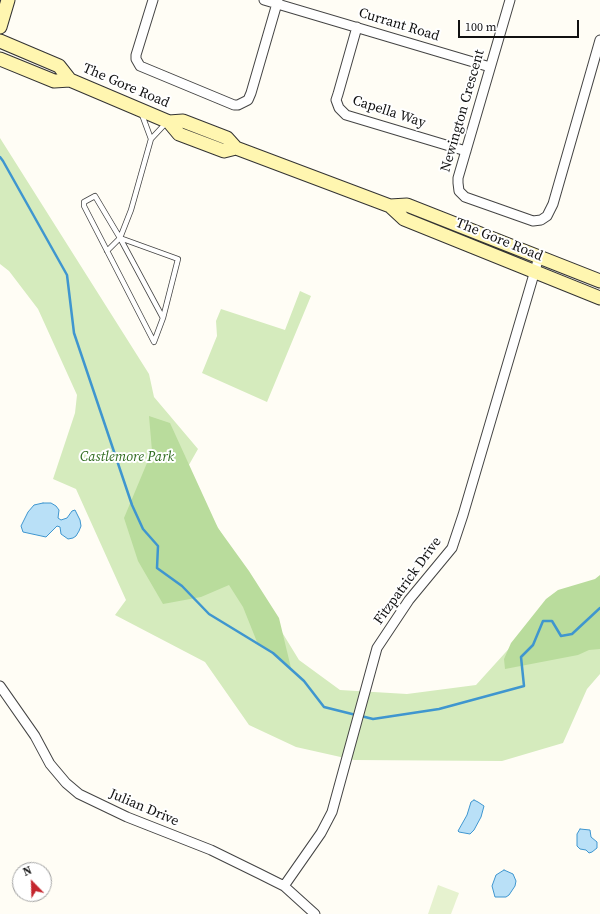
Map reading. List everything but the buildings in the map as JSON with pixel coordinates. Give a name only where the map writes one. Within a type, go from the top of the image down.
[{"type":"main road","points":[[0,27],[8,0]]},
{"type":"main road","name":"The Gore Road","points":[[0,41],[59,66],[70,80]]},
{"type":"main road","name":"The Gore Road","points":[[0,59],[54,81],[70,80],[169,122],[183,121],[227,138],[236,148],[390,206],[404,219],[600,298]]},
{"type":"main road","name":"The Gore Road","points":[[390,206],[407,205],[600,281]]},
{"type":"street","points":[[153,0],[136,55],[136,59],[140,66],[234,105],[238,105],[248,100],[251,93],[278,2]]},
{"type":"street","name":"Currant Road","points":[[264,0],[278,2],[490,67]]},
{"type":"street","name":"Newington Crescent","points":[[510,0],[458,183],[459,191],[464,197],[532,221],[541,220],[547,216],[552,204],[600,40]]},
{"type":"street","name":"Capella Way","points":[[357,27],[336,100],[339,108],[346,115],[466,151]]},
{"type":"street","name":"Fitzpatrick Drive","points":[[284,886],[321,834],[332,812],[378,648],[409,600],[452,548],[539,257]]},
{"type":"street","name":"Julian Drive","points":[[0,686],[35,736],[50,764],[66,783],[79,794],[127,817],[211,850],[284,886],[315,914]]},
{"type":"lane","points":[[139,109],[151,139]]},
{"type":"lane","points":[[107,251],[120,238],[137,190],[151,139],[169,122]]},
{"type":"lane","points":[[120,238],[178,259],[163,318],[154,342],[84,206],[84,202],[95,196],[120,238],[163,318]]},
{"type":"green space","name":"Castlemore Park","points":[[0,138],[149,374],[154,397],[198,449],[186,470],[204,505],[299,660],[340,690],[407,694],[476,685],[543,611],[600,578],[600,674],[587,689],[563,743],[502,761],[354,760],[296,747],[249,725],[205,662],[115,615],[126,600],[76,489],[53,479],[75,413],[77,395],[38,309],[9,271],[0,264]]},
{"type":"green space","points":[[300,291],[311,296],[267,402],[202,373],[217,336],[216,321],[221,309],[285,330]]},
{"type":"green space","points":[[149,416],[170,423],[218,528],[249,571],[279,618],[291,668],[257,642],[243,607],[229,585],[201,597],[163,604],[138,561],[124,518],[152,451]]},
{"type":"green space","points":[[600,575],[600,649],[589,650],[578,655],[505,669],[504,659],[511,643],[546,599],[558,590],[595,579]]},
{"type":"green space","points":[[438,885],[459,893],[451,914],[428,914]]},
{"type":"water","points":[[51,503],[56,506],[59,510],[58,518],[61,520],[67,518],[72,511],[75,510],[81,526],[76,536],[68,539],[61,534],[60,527],[57,526],[46,537],[23,532],[21,526],[28,512],[34,505]]},
{"type":"water","points":[[474,800],[484,806],[481,817],[470,834],[459,832],[458,831],[467,815],[471,802]]},
{"type":"water","points":[[580,829],[590,830],[591,837],[597,842],[597,848],[592,852],[589,853],[577,846],[577,834]]},
{"type":"water","points":[[504,870],[513,874],[516,881],[515,886],[506,897],[495,897],[492,886],[496,875]]},
{"type":"waterway","points":[[0,157],[67,275],[74,333],[132,505],[143,529],[158,546],[157,568],[182,586],[209,614],[273,653],[304,681],[324,707],[356,715]]},
{"type":"waterway","points":[[361,716],[373,719],[439,709],[524,686],[521,657],[533,645],[543,621],[552,621],[561,636],[572,634],[600,608]]}]
